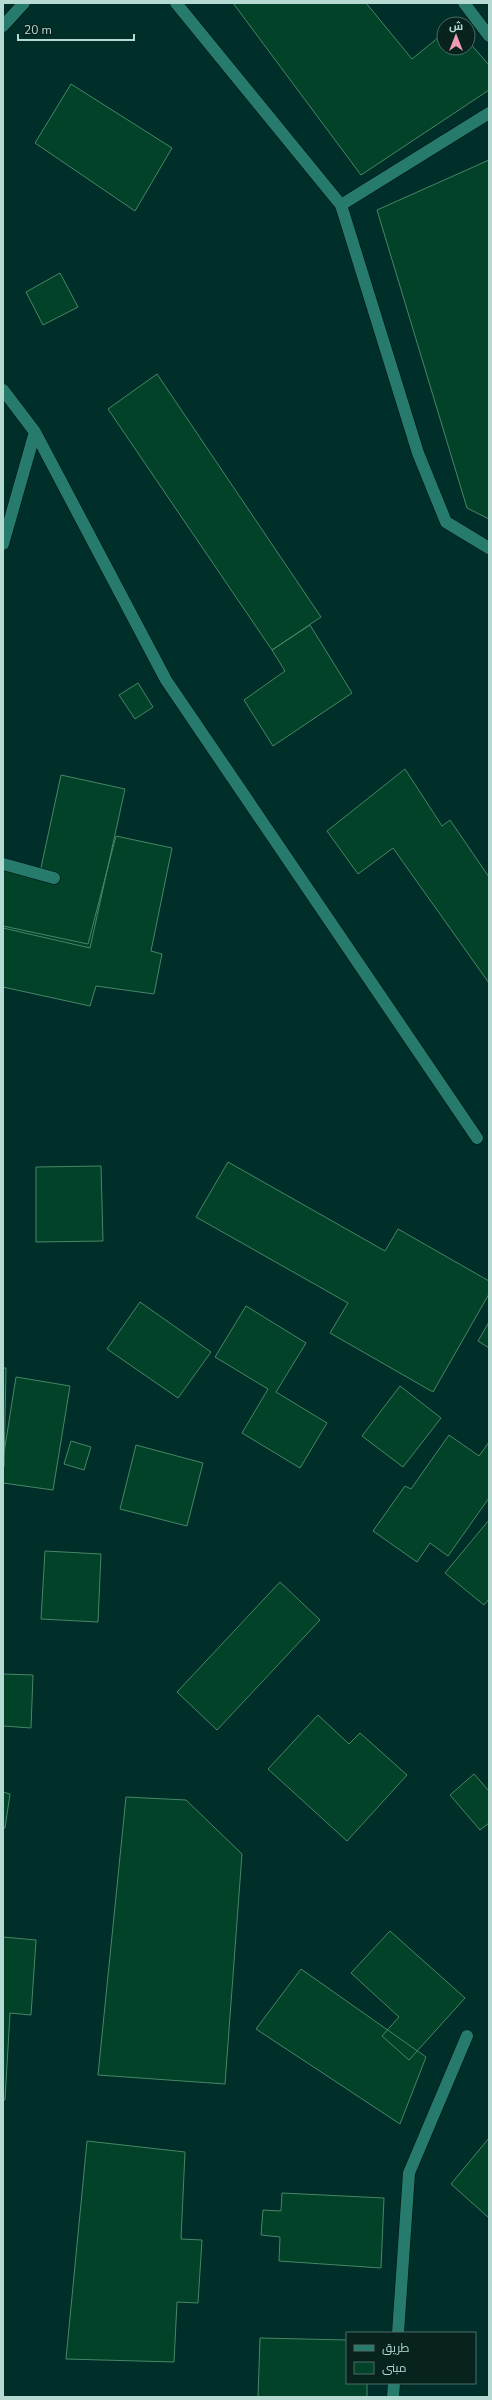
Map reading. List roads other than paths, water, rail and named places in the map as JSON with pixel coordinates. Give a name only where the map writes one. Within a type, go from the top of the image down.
[{"type":"street","points":[[3,26],[24,3]]},
{"type":"street","points":[[176,3],[341,205],[418,453],[446,522],[489,548]]},
{"type":"street","points":[[464,3],[489,36]]},
{"type":"street","points":[[341,205],[489,113]]},
{"type":"street","points":[[3,390],[35,432],[166,680],[477,1138]]},
{"type":"street","points":[[3,544],[35,432]]},
{"type":"street","points":[[3,864],[54,878]]},
{"type":"street","points":[[398,2332],[409,2173],[467,2036]]},
{"type":"street","points":[[393,2397],[394,2384]]}]
